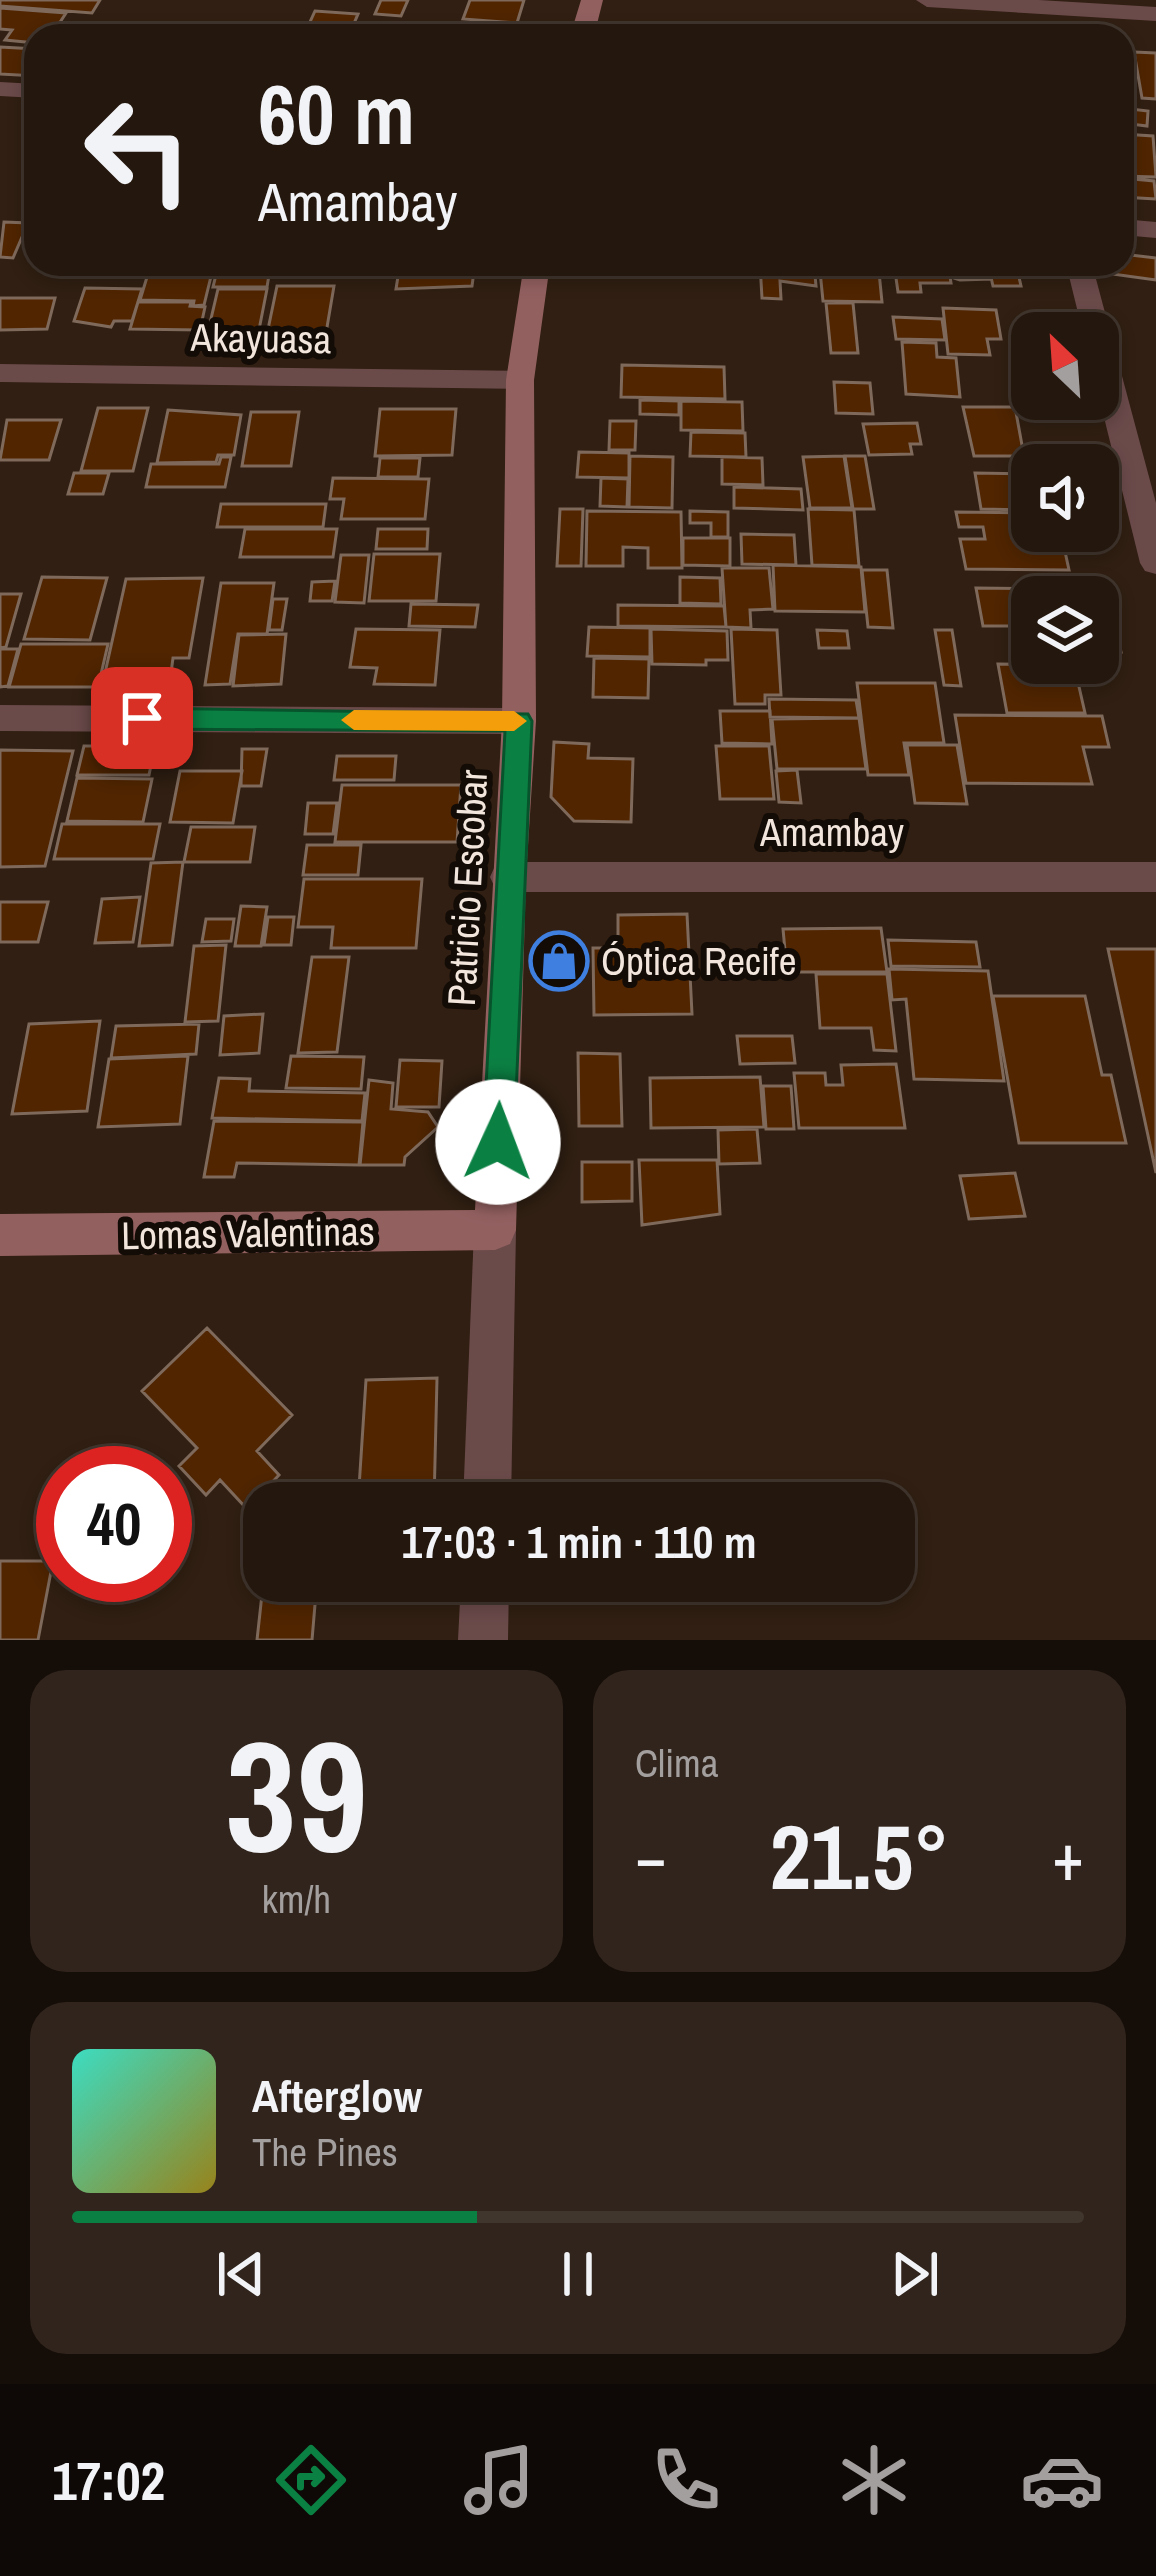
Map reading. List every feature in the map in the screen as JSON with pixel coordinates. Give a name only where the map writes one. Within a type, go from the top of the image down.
[{"type":"street","points":[[927,0],[1156,14]]},
{"type":"street","name":"Patricio Escobar","points":[[495,1230],[508,877],[519,721],[520,380],[535,276]]},
{"type":"street","points":[[1082,276],[1092,312]]},
{"type":"street","name":"Akayuasa","points":[[0,373],[520,380]]},
{"type":"street","points":[[1119,418],[1156,563]]},
{"type":"street","points":[[0,718],[519,721]]},
{"type":"street","name":"Amambay","points":[[508,877],[1156,878]]},
{"type":"street","points":[[488,1482],[495,1230]]},
{"type":"street","name":"Lomas Valentinas","points":[[0,1235],[495,1230]]},
{"type":"street","points":[[484,1640],[485,1602]]},
{"type":"building","points":[[0,0],[100,0],[92,13],[0,6]]},
{"type":"building","points":[[381,0],[408,0],[401,16],[375,14]]},
{"type":"building","points":[[470,0],[524,0],[517,23],[463,19]]},
{"type":"building","points":[[0,8],[66,13],[59,24],[24,24],[24,42],[5,40],[12,30],[0,29]]},
{"type":"building","points":[[315,11],[358,14],[354,24],[309,24]]},
{"type":"building","points":[[0,47],[24,48],[24,75],[0,74]]},
{"type":"building","points":[[1134,52],[1156,53],[1156,99],[1142,98]]},
{"type":"building","points":[[1134,109],[1148,111],[1147,126],[1134,124]]},
{"type":"building","points":[[1134,135],[1153,136],[1156,177],[1134,176]]},
{"type":"building","points":[[1134,179],[1154,181],[1156,199],[1134,198]]},
{"type":"building","points":[[4,222],[24,223],[13,258],[0,257]]},
{"type":"building","points":[[1134,255],[1156,258],[1156,280],[1127,276],[1134,276]]},
{"type":"building","points":[[147,276],[211,276],[204,305],[140,300]]},
{"type":"building","points":[[216,276],[269,276],[267,287],[213,287]]},
{"type":"building","points":[[398,276],[473,276],[472,286],[396,289]]},
{"type":"building","points":[[761,276],[815,276],[816,286],[780,281],[781,299],[762,298]]},
{"type":"building","points":[[820,276],[879,276],[882,302],[823,301]]},
{"type":"building","points":[[896,276],[950,276],[951,283],[920,283],[921,292],[898,292]]},
{"type":"building","points":[[990,276],[991,279],[960,280],[951,277]]},
{"type":"building","points":[[991,276],[1019,276],[1021,286],[993,286]]},
{"type":"building","points":[[277,286],[334,286],[325,339],[266,339]]},
{"type":"building","points":[[85,288],[142,289],[132,321],[114,321],[111,327],[74,321]]},
{"type":"building","points":[[218,289],[267,289],[257,340],[206,340]]},
{"type":"building","points":[[0,298],[55,298],[47,329],[0,330]]},
{"type":"building","points":[[138,302],[191,302],[190,306],[205,307],[200,330],[130,329]]},
{"type":"building","points":[[826,303],[853,303],[858,353],[831,353]]},
{"type":"building","points":[[943,308],[996,310],[1001,339],[987,339],[990,355],[948,354]]},
{"type":"building","points":[[893,317],[942,319],[945,340],[896,339]]},
{"type":"building","points":[[902,342],[936,343],[937,357],[956,358],[960,397],[906,394]]},
{"type":"building","points":[[622,365],[724,367],[725,399],[621,397]]},
{"type":"building","points":[[834,382],[870,383],[873,414],[836,413]]},
{"type":"building","points":[[640,400],[679,401],[679,415],[640,414]]},
{"type":"building","points":[[681,401],[742,402],[743,431],[681,430]]},
{"type":"building","points":[[963,407],[1011,407],[1011,420],[1017,420],[1022,444],[1011,444],[1011,456],[974,456]]},
{"type":"building","points":[[98,408],[148,408],[133,471],[81,471]]},
{"type":"building","points":[[380,409],[456,409],[452,455],[375,456]]},
{"type":"building","points":[[168,410],[241,415],[234,455],[218,455],[216,462],[157,463]]},
{"type":"building","points":[[251,412],[299,412],[291,466],[242,466]]},
{"type":"building","points":[[7,420],[61,420],[49,460],[0,460]]},
{"type":"building","points":[[610,421],[636,421],[635,450],[609,450]]},
{"type":"building","points":[[917,423],[921,444],[910,444],[912,454],[869,455],[863,424]]},
{"type":"building","points":[[691,432],[745,433],[746,457],[690,456]]},
{"type":"building","points":[[579,452],[629,453],[629,478],[577,477]]},
{"type":"building","points":[[630,456],[673,457],[672,508],[629,507]]},
{"type":"building","points":[[844,456],[852,508],[810,508],[803,457]]},
{"type":"building","points":[[845,456],[865,456],[874,509],[853,509]]},
{"type":"building","points":[[221,457],[231,457],[225,487],[146,487],[151,464],[219,464]]},
{"type":"building","points":[[722,457],[762,458],[763,485],[722,484]]},
{"type":"building","points":[[380,458],[420,458],[418,477],[378,477]]},
{"type":"building","points":[[74,473],[109,473],[103,494],[68,494]]},
{"type":"building","points":[[975,473],[1011,474],[1011,510],[981,509]]},
{"type":"building","points":[[333,478],[429,479],[425,519],[341,519],[344,499],[330,499]]},
{"type":"building","points":[[601,478],[628,479],[627,507],[600,506]]},
{"type":"building","points":[[734,487],[801,489],[803,510],[734,508]]},
{"type":"building","points":[[221,504],[326,504],[323,527],[217,527]]},
{"type":"building","points":[[560,509],[583,509],[581,566],[557,566]]},
{"type":"building","points":[[808,509],[854,510],[859,566],[812,565]]},
{"type":"building","points":[[587,511],[681,512],[682,568],[648,568],[648,548],[623,547],[623,566],[586,566]]},
{"type":"building","points":[[690,511],[728,512],[728,537],[711,537],[711,523],[690,523]]},
{"type":"building","points":[[956,512],[1011,513],[1011,552],[1065,552],[1069,570],[966,569],[960,539],[985,539],[983,527],[959,527]]},
{"type":"building","points":[[245,529],[337,529],[333,557],[240,557]]},
{"type":"building","points":[[378,529],[428,529],[427,549],[376,549]]},
{"type":"building","points":[[741,534],[794,535],[796,565],[742,564]]},
{"type":"building","points":[[683,538],[730,538],[730,566],[683,565]]},
{"type":"building","points":[[374,554],[440,554],[436,601],[369,601]]},
{"type":"building","points":[[341,555],[369,555],[364,603],[335,602]]},
{"type":"building","points":[[773,565],[861,567],[865,612],[775,611]]},
{"type":"building","points":[[722,568],[769,568],[773,609],[750,610],[751,628],[726,627]]},
{"type":"building","points":[[862,570],[887,570],[893,628],[868,627]]},
{"type":"building","points":[[42,577],[107,578],[90,640],[24,639]]},
{"type":"building","points":[[680,577],[720,578],[721,604],[680,603]]},
{"type":"building","points":[[203,578],[189,658],[173,658],[171,673],[105,673],[126,579]]},
{"type":"building","points":[[335,581],[332,601],[310,601],[312,582]]},
{"type":"building","points":[[221,583],[274,583],[267,634],[238,634],[230,684],[205,685]]},
{"type":"building","points":[[976,588],[1011,588],[1011,626],[983,626]]},
{"type":"building","points":[[0,594],[21,594],[6,647],[0,648]]},
{"type":"building","points":[[273,599],[287,599],[282,630],[269,630]]},
{"type":"building","points":[[411,604],[478,605],[475,627],[409,626]]},
{"type":"building","points":[[618,605],[724,606],[726,627],[618,626]]},
{"type":"building","points":[[589,627],[650,628],[650,657],[587,656]]},
{"type":"building","points":[[356,629],[440,630],[435,685],[374,684],[377,668],[350,667]]},
{"type":"building","points":[[651,629],[727,631],[728,660],[706,660],[706,665],[652,664]]},
{"type":"building","points":[[731,629],[777,630],[781,695],[765,695],[765,704],[735,704]]},
{"type":"building","points":[[817,630],[847,631],[849,648],[819,648]]},
{"type":"building","points":[[935,630],[952,630],[961,686],[944,685]]},
{"type":"building","points":[[286,634],[281,684],[233,686],[239,635]]},
{"type":"building","points":[[21,644],[108,644],[98,687],[9,687]]},
{"type":"building","points":[[0,649],[18,649],[8,686],[0,687]]},
{"type":"building","points":[[594,658],[649,659],[648,698],[593,697]]},
{"type":"building","points":[[998,664],[1011,664],[1011,684],[1078,684],[1085,713],[1007,713]]},
{"type":"building","points":[[857,683],[935,683],[944,743],[904,743],[909,775],[868,775]]},
{"type":"building","points":[[769,699],[856,700],[859,718],[770,717]]},
{"type":"building","points":[[720,711],[770,711],[772,744],[722,743]]},
{"type":"building","points":[[955,715],[1102,716],[1109,747],[1083,747],[1092,784],[966,783]]},
{"type":"building","points":[[859,718],[866,769],[777,769],[772,719]]},
{"type":"building","points":[[554,742],[589,744],[588,758],[633,759],[631,822],[574,821],[551,797]]},
{"type":"building","points":[[907,745],[957,745],[967,804],[915,803]]},
{"type":"building","points":[[84,746],[155,746],[149,775],[77,775]]},
{"type":"building","points":[[716,746],[769,746],[774,799],[720,799]]},
{"type":"building","points":[[242,749],[267,749],[261,786],[241,786]]},
{"type":"building","points":[[0,750],[73,751],[45,866],[0,867]]},
{"type":"building","points":[[337,756],[396,756],[394,780],[334,780]]},
{"type":"building","points":[[797,770],[801,803],[779,802],[776,771]]},
{"type":"building","points":[[180,771],[242,771],[233,823],[170,822]]},
{"type":"building","points":[[77,778],[152,779],[143,822],[67,821]]},
{"type":"building","points":[[342,785],[461,785],[457,842],[335,842]]},
{"type":"building","points":[[308,803],[337,803],[333,834],[305,834]]},
{"type":"building","points":[[62,824],[160,824],[153,859],[54,859]]},
{"type":"building","points":[[191,827],[255,827],[250,862],[184,862]]},
{"type":"building","points":[[307,845],[361,845],[358,875],[303,875]]},
{"type":"building","points":[[183,862],[172,945],[139,946],[151,863]]},
{"type":"building","points":[[304,879],[422,879],[416,948],[331,948],[333,927],[298,927]]},
{"type":"building","points":[[140,897],[133,942],[95,943],[102,899]]},
{"type":"building","points":[[0,902],[48,902],[38,942],[0,942]]},
{"type":"building","points":[[241,906],[267,907],[261,946],[235,946]]},
{"type":"building","points":[[687,914],[692,1014],[594,1015],[593,948],[618,948],[618,915]]},
{"type":"building","points":[[268,917],[294,917],[291,945],[264,945]]},
{"type":"building","points":[[206,919],[234,919],[231,941],[202,942]]},
{"type":"building","points":[[881,928],[887,972],[787,972],[783,929]]},
{"type":"building","points":[[888,940],[976,942],[980,967],[891,966]]},
{"type":"building","points":[[226,945],[218,1021],[185,1022],[194,946]]},
{"type":"building","points":[[1108,949],[1156,949],[1156,1173]]},
{"type":"building","points":[[312,957],[349,957],[337,1052],[298,1053]]},
{"type":"building","points":[[889,969],[988,971],[1004,1081],[914,1079],[906,999],[892,1000]]},
{"type":"building","points":[[816,974],[887,974],[896,1051],[874,1050],[871,1028],[820,1028]]},
{"type":"building","points":[[993,996],[1085,996],[1102,1075],[1111,1075],[1126,1143],[1019,1143]]},
{"type":"building","points":[[263,1014],[259,1053],[220,1055],[224,1016]]},
{"type":"building","points":[[100,1021],[87,1111],[12,1114],[29,1024]]},
{"type":"building","points":[[199,1024],[196,1054],[111,1058],[116,1026]]},
{"type":"building","points":[[737,1036],[792,1036],[795,1063],[740,1064]]},
{"type":"building","points":[[578,1053],[620,1054],[622,1126],[579,1126]]},
{"type":"building","points":[[188,1056],[180,1124],[98,1127],[109,1059]]},
{"type":"building","points":[[291,1056],[364,1057],[361,1089],[286,1088]]},
{"type":"building","points":[[400,1060],[442,1061],[439,1107],[396,1107]]},
{"type":"building","points":[[896,1064],[905,1128],[799,1128],[794,1073],[825,1073],[826,1085],[843,1085],[841,1065]]},
{"type":"building","points":[[760,1077],[764,1127],[651,1128],[650,1078]]},
{"type":"building","points":[[219,1078],[250,1079],[249,1091],[365,1093],[362,1121],[212,1118]]},
{"type":"building","points":[[369,1080],[393,1083],[391,1109],[428,1112],[438,1127],[405,1157],[404,1165],[360,1165]]},
{"type":"building","points":[[763,1086],[791,1086],[794,1129],[766,1129]]},
{"type":"building","points":[[214,1121],[363,1122],[359,1165],[237,1163],[234,1177],[204,1177]]},
{"type":"building","points":[[757,1129],[760,1163],[719,1164],[718,1130]]},
{"type":"building","points":[[639,1160],[717,1160],[720,1214],[642,1225]]},
{"type":"building","points":[[582,1162],[632,1162],[632,1201],[582,1202]]},
{"type":"building","points":[[1015,1173],[1025,1216],[969,1219],[960,1176]]},
{"type":"building","points":[[207,1328],[292,1415],[257,1451],[279,1475],[272,1482],[243,1482],[243,1505],[220,1480],[206,1495],[192,1480],[192,1453],[197,1448],[142,1391]]},
{"type":"building","points":[[437,1378],[435,1482],[359,1482],[366,1380]]},
{"type":"building","points":[[0,1561],[36,1561],[36,1602],[45,1602],[38,1640],[0,1640]]},
{"type":"building","points":[[261,1602],[315,1602],[312,1640],[257,1640]]},
{"type":"slow traffic","points":[[354,720],[514,721]]},
{"type":"place","name":"Óptica Recife","points":[[559,961]]},
{"type":"route","points":[[142,718],[519,721],[498,1142]]}]
